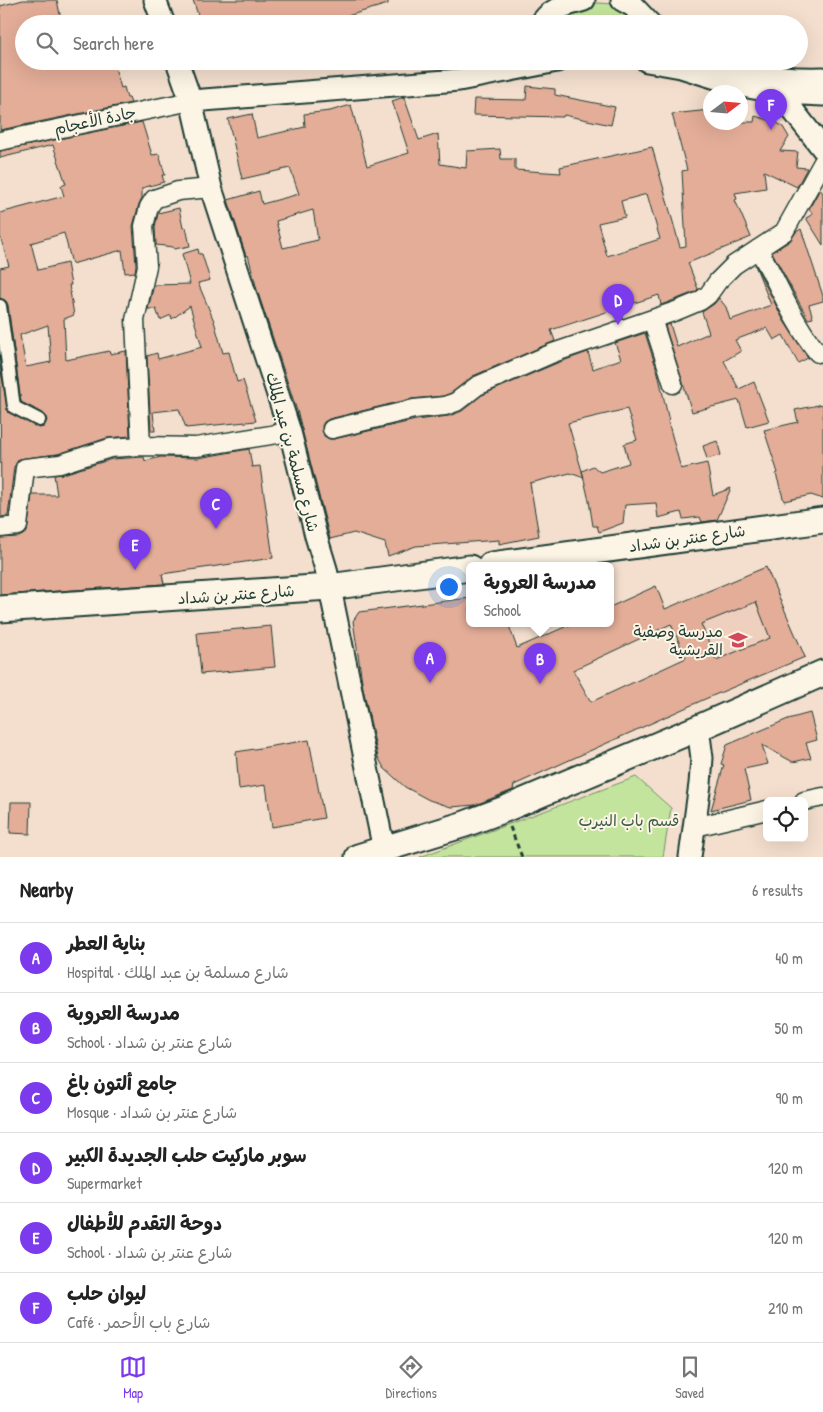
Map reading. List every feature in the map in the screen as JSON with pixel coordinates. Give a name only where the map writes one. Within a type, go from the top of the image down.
[{"type":"main road","name":"شارع عنتر بن شداد","points":[[513,562],[823,520]]},
{"type":"main road","name":"شارع عنتر بن شداد","points":[[0,609],[329,588],[466,569]]},
{"type":"main road","points":[[358,857],[465,824],[504,809],[698,728],[823,673]]},
{"type":"street","points":[[155,0],[161,15]]},
{"type":"street","points":[[547,15],[557,9],[584,0]]},
{"type":"street","points":[[622,0],[633,6],[642,15]]},
{"type":"street","name":"شارع مسلمة بن عبد الملك","points":[[180,70],[191,100],[211,188],[290,432],[326,569],[384,850]]},
{"type":"street","points":[[191,100],[459,80],[511,70]]},
{"type":"street","points":[[691,70],[742,86],[783,93],[823,94]]},
{"type":"street","points":[[737,70],[768,76],[823,78]]},
{"type":"street","points":[[783,93],[795,113],[823,149]]},
{"type":"street","name":"جادة الأعجام","points":[[0,141],[191,100]]},
{"type":"street","points":[[332,430],[414,409],[445,406],[456,402],[477,386],[553,353],[652,320],[700,301],[708,295],[718,281],[734,265],[784,232],[823,162]]},
{"type":"street","points":[[141,446],[135,320],[147,266],[144,226],[149,207],[154,199],[178,191],[211,188]]},
{"type":"street","points":[[758,249],[809,342],[818,353]]},
{"type":"street","points":[[0,306],[14,407],[39,420]]},
{"type":"street","points":[[652,320],[673,384]]},
{"type":"street","points":[[0,528],[18,526],[25,468],[60,464],[110,448],[141,446],[196,447],[290,432]]},
{"type":"street","points":[[690,857],[702,758],[698,728]]},
{"type":"street","points":[[808,801],[823,797]]},
{"type":"street","points":[[695,828],[763,811]]},
{"type":"path","points":[[504,809],[508,824],[522,857]]},
{"type":"shaded area","name":"مدرسة وصفية القريشية","points":[[766,567],[805,657],[705,699],[665,609]]},
{"type":"green space","points":[[598,3],[614,4],[625,15],[563,15]]},
{"type":"green space","name":"قسم باب النيرب","points":[[636,777],[671,808],[663,857],[420,857]]},
{"type":"building","points":[[23,0],[57,0],[60,15],[15,15],[15,70],[116,70],[121,88],[124,87],[127,98],[129,98],[131,103],[0,130],[0,6]]},
{"type":"building","points":[[193,0],[388,0],[388,4],[351,15],[198,15]]},
{"type":"building","points":[[527,86],[555,89],[555,95],[615,107],[611,125],[564,115],[563,117],[473,115],[474,99],[526,100]]},
{"type":"building","points":[[404,97],[419,140],[438,134],[440,164],[466,168],[467,151],[500,149],[501,159],[515,159],[515,170],[561,173],[560,167],[652,147],[680,247],[686,246],[682,171],[687,170],[672,114],[703,111],[703,130],[748,130],[748,122],[754,122],[755,116],[776,122],[783,127],[789,137],[780,151],[798,152],[796,167],[807,168],[797,187],[764,171],[766,188],[735,193],[737,199],[735,200],[751,237],[688,263],[698,289],[695,292],[661,305],[659,295],[551,330],[555,341],[473,376],[451,393],[443,396],[411,399],[329,419],[322,426],[324,436],[334,439],[416,420],[449,416],[462,411],[482,395],[588,352],[593,369],[621,359],[615,343],[645,333],[658,373],[681,469],[707,463],[713,495],[731,488],[717,520],[702,522],[700,517],[683,519],[681,512],[658,518],[656,503],[625,505],[623,523],[599,532],[597,526],[593,526],[584,478],[570,473],[530,483],[539,536],[499,544],[499,540],[416,546],[388,556],[385,543],[354,533],[330,539],[298,414],[257,290],[248,255],[246,256],[228,200],[259,191],[262,204],[299,194],[290,168],[242,179],[228,119],[252,114],[257,138],[305,127],[304,114],[330,111],[351,105],[367,166],[409,153],[392,101]],"holes":[[[647,194],[660,239],[607,256],[598,223],[625,217],[621,201]],[[313,210],[318,240],[283,248],[276,221]],[[627,409],[637,440],[624,444],[629,463],[600,472],[593,466],[582,472],[568,423]]]},
{"type":"building","points":[[142,122],[152,155],[159,154],[165,175],[162,175],[164,182],[142,188],[142,198],[133,226],[135,272],[125,273],[122,250],[72,264],[64,233],[31,243],[38,270],[67,263],[74,315],[64,319],[66,360],[109,351],[110,354],[126,351],[130,436],[107,438],[58,454],[19,459],[14,467],[8,516],[1,517],[0,365],[8,412],[39,428],[44,427],[47,420],[43,413],[21,402],[8,305],[6,301],[0,298],[0,268],[9,266],[0,236],[0,213],[64,196],[61,186],[66,184],[53,145],[0,158],[0,151]],"holes":[[[48,325],[51,362],[26,367],[20,335]]]},
{"type":"building","points":[[820,189],[823,193],[823,245],[806,218],[813,214],[809,209]]},
{"type":"building","points":[[179,208],[183,228],[186,227],[190,246],[174,249],[173,247],[156,245],[155,227],[158,213]]},
{"type":"building","points":[[801,229],[823,296],[823,301],[809,305],[813,318],[808,319],[772,252],[790,241],[796,232]]},
{"type":"building","points":[[198,249],[199,254],[202,254],[210,280],[198,283],[214,321],[223,353],[229,352],[237,382],[243,380],[256,421],[186,428],[179,409],[153,412],[155,431],[151,431],[147,356],[157,353],[158,359],[202,347],[190,306],[172,319],[171,315],[160,320],[156,309],[148,309],[154,285],[190,284],[182,254]]},
{"type":"building","points":[[755,265],[784,321],[808,358],[798,363],[783,335],[774,340],[767,328],[735,340],[741,351],[724,361],[739,389],[754,382],[769,421],[747,427],[739,400],[692,412],[665,326],[670,324],[677,347],[709,333],[702,312],[719,298],[726,307],[730,320],[771,305]]},
{"type":"building","points":[[823,404],[823,499],[811,495],[784,501],[776,474],[778,473],[764,430],[798,422],[795,410]]},
{"type":"building","points":[[717,441],[721,455],[707,459],[703,446]]},
{"type":"building","points":[[249,449],[252,467],[260,466],[273,558],[162,574],[164,584],[0,595],[0,538],[19,537],[27,532],[32,495],[57,495],[54,475],[112,459],[144,457],[145,461],[161,457],[198,458]]},
{"type":"building","points":[[766,567],[805,657],[705,699],[514,785],[513,790],[475,805],[451,807],[429,800],[405,787],[384,768],[378,757],[363,688],[353,621],[359,612],[466,599],[466,627],[509,627],[517,648],[565,627],[614,627],[614,605],[656,586],[665,609]],"holes":[[[756,602],[770,638],[716,660],[701,624]],[[671,624],[686,658],[591,702],[573,670]]]},
{"type":"building","points":[[271,626],[275,667],[201,674],[197,633]]},
{"type":"building","points":[[810,713],[817,740],[806,743],[811,758],[793,762],[762,745],[768,764],[744,769],[751,800],[711,810],[724,765],[721,764],[727,745],[788,719]]},
{"type":"building","points":[[309,740],[324,818],[272,827],[266,785],[239,789],[236,752]]},
{"type":"building","points":[[11,802],[31,802],[30,834],[10,833]]},
{"type":"place","name":"ليوان حلب","points":[[771,130]]},
{"type":"place","name":"سوبر ماركيت حلب الجديدة الكبير","points":[[618,325]]},
{"type":"place","name":"جامع ألتون باغ","points":[[216,529]]},
{"type":"place","name":"دوحة التقدم للأطفال","points":[[135,570]]},
{"type":"place","name":"مدرسة وصفية القريشية","points":[[738,640]]},
{"type":"place","name":"بناية العطر","points":[[430,683]]},
{"type":"place","name":"مدرسة العروبة","points":[[540,684]]}]
